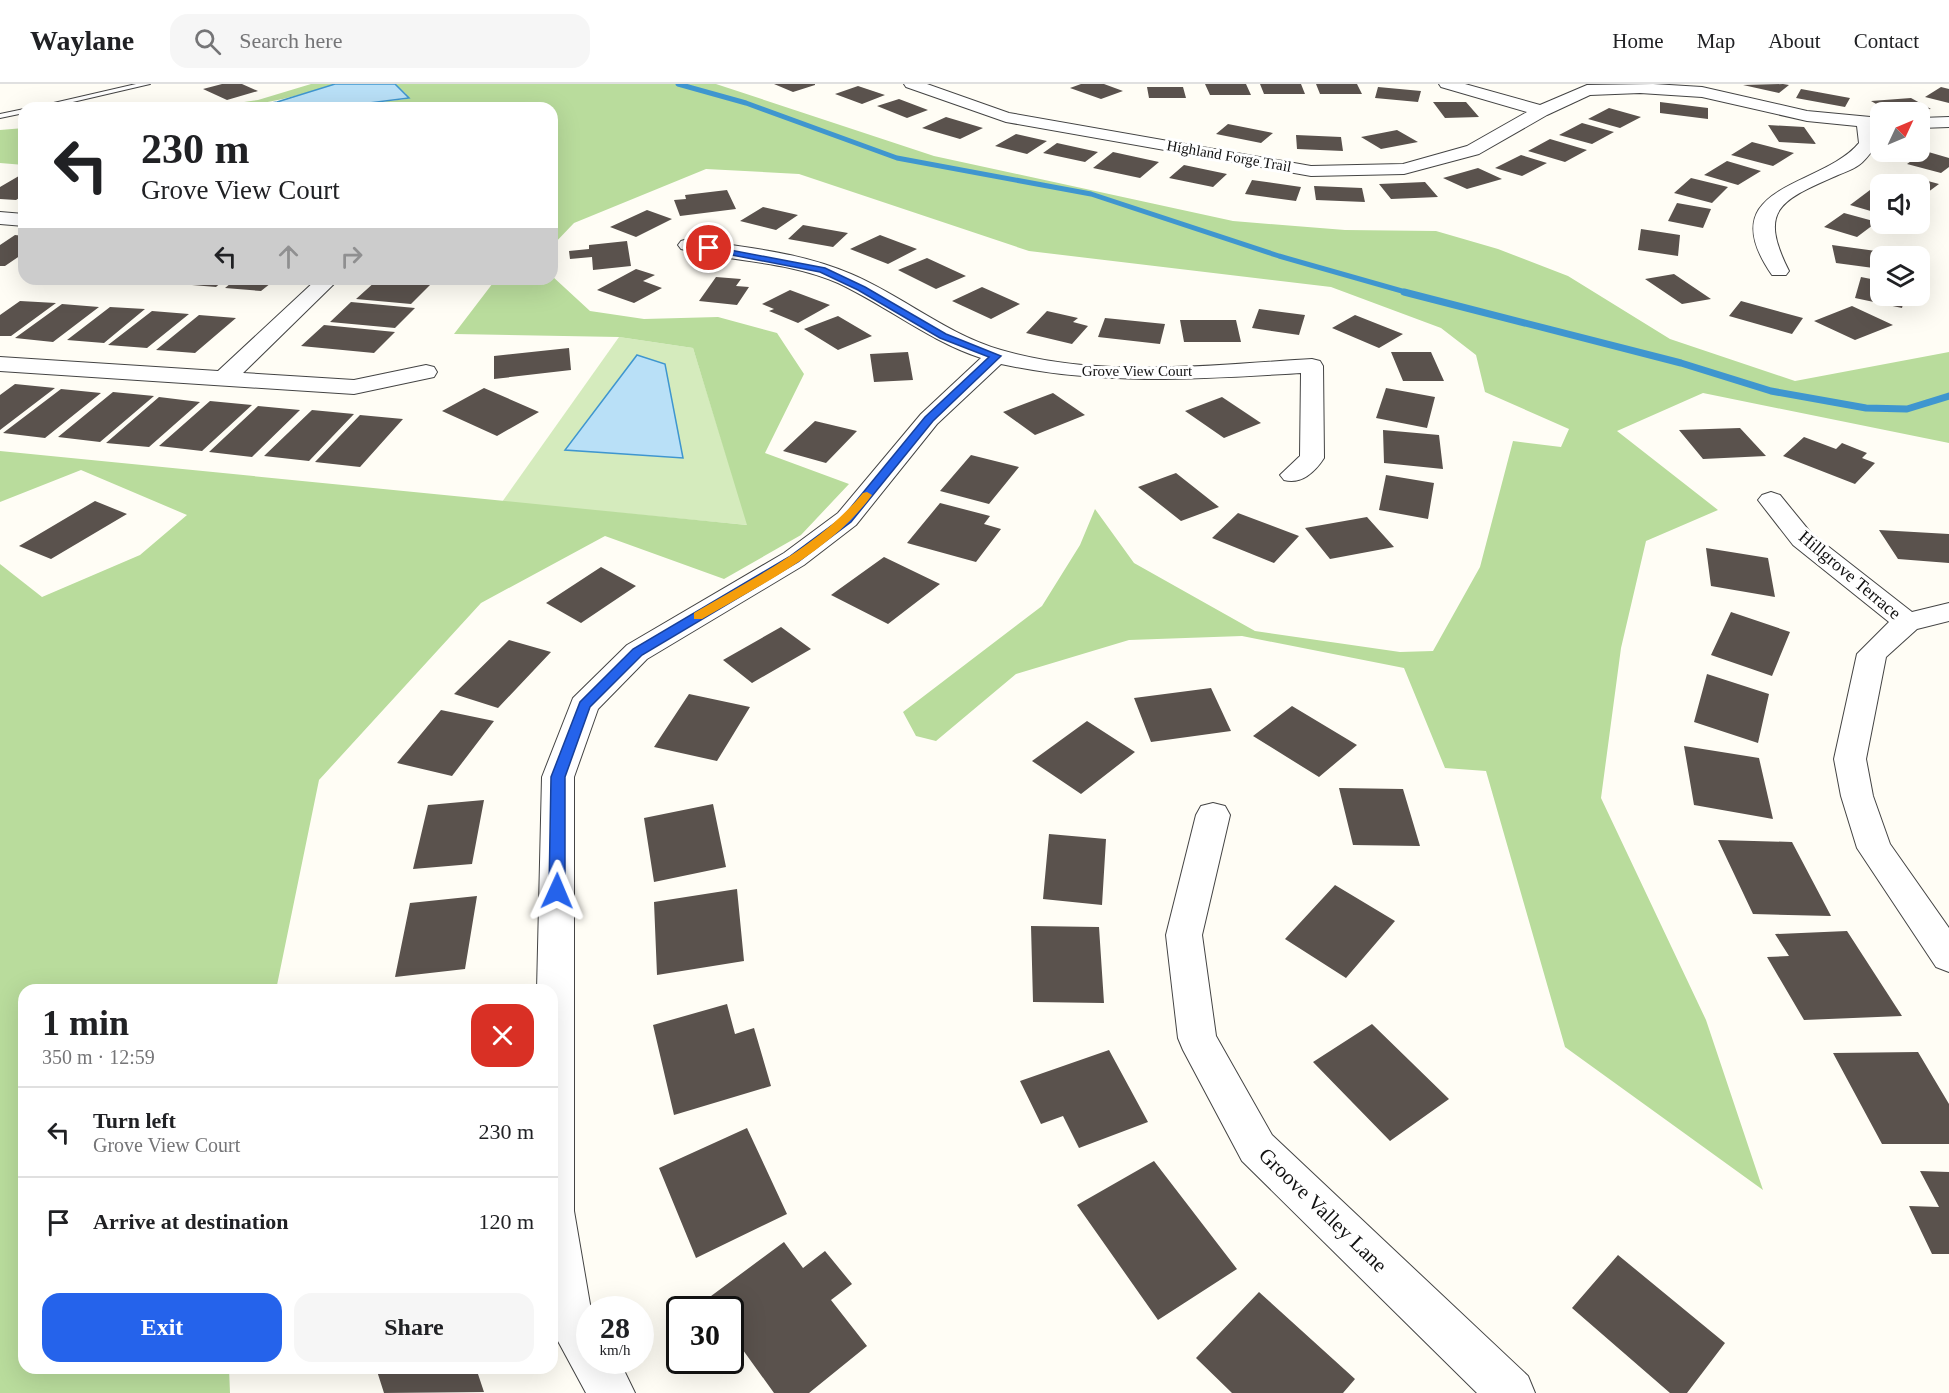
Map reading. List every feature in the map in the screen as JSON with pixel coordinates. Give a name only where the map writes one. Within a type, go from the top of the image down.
[{"type":"street","name":"Highland Forge Trail","points":[[912,84],[1006,117],[1311,171],[1404,169],[1473,150],[1541,111],[1587,90],[1640,88],[1702,92],[1807,116],[1870,123]]},
{"type":"street","points":[[1447,84],[1541,111]]},
{"type":"street","points":[[1930,123],[1949,122]]},
{"type":"street","points":[[1779,271],[1767,250],[1763,231],[1765,212],[1772,203],[1790,191],[1853,161],[1868,144],[1870,136]]},
{"type":"street","points":[[0,218],[18,220]]},
{"type":"street","name":"Grove View Court","points":[[688,245],[822,270],[861,288],[943,336],[996,356],[1080,371],[1173,372],[1312,366],[1312,458],[1293,475]]},
{"type":"street","points":[[224,378],[322,285]]},
{"type":"street","points":[[556,984],[558,777],[584,705],[637,652],[794,560],[847,519],[929,419],[996,356]]},
{"type":"street","points":[[0,364],[354,387],[426,372]]},
{"type":"street","name":"Hillgrove Terrace","points":[[1771,500],[1802,539],[1907,622]]},
{"type":"street","points":[[1949,612],[1907,622],[1872,654],[1850,759],[1857,796],[1874,848],[1949,957]]},
{"type":"street","name":"Groove Valley Lane","points":[[1213,815],[1184,935],[1197,1038],[1257,1148],[1511,1393]]},
{"type":"street","points":[[558,1243],[570,1319],[576,1330]]},
{"type":"street","points":[[601,1374],[611,1393]]},
{"type":"lane","points":[[64,102],[146,84]]},
{"type":"lane","points":[[0,116],[18,112]]},
{"type":"green space","points":[[311,84],[335,84],[270,102],[244,102]]},
{"type":"green space","points":[[395,84],[716,84],[934,156],[1233,221],[1345,230],[1436,231],[1498,249],[1568,276],[1670,339],[1795,381],[1949,352],[1949,443],[1703,393],[1617,431],[1718,510],[1646,541],[1621,648],[1601,798],[1706,1020],[1763,1190],[1565,1047],[1486,771],[1445,768],[1404,668],[1242,636],[1129,640],[1016,674],[936,741],[916,736],[903,712],[1042,606],[1080,545],[1095,509],[1134,563],[1255,631],[1400,652],[1433,651],[1480,567],[1513,441],[1561,447],[1569,429],[1485,392],[1476,355],[1441,328],[1331,287],[1029,251],[799,174],[706,169],[574,223],[558,240],[558,102],[380,102],[406,99],[406,94]]},
{"type":"green space","points":[[18,128],[18,164],[0,163],[0,130]]},
{"type":"green space","points":[[558,282],[590,311],[644,319],[718,317],[777,333],[804,374],[765,453],[849,484],[801,535],[724,579],[605,536],[481,603],[319,780],[277,984],[18,984],[18,1374],[229,1374],[230,1393],[0,1393],[0,564],[42,597],[140,555],[187,515],[81,470],[0,502],[0,451],[747,525],[693,348],[619,337],[454,334],[491,285],[558,285]]},
{"type":"green space","points":[[619,337],[693,348],[748,525],[502,502]]},
{"type":"water","points":[[335,84],[395,84],[409,98],[377,102],[277,102]]},
{"type":"water","points":[[637,355],[665,364],[683,458],[565,450]]},
{"type":"building","points":[[222,84],[242,84],[258,91],[227,100],[203,89]]},
{"type":"building","points":[[774,84],[815,84],[815,85],[793,92]]},
{"type":"building","points":[[1081,84],[1104,84],[1123,91],[1101,99],[1070,88]]},
{"type":"building","points":[[1205,84],[1246,84],[1251,95],[1210,95]]},
{"type":"building","points":[[1260,84],[1301,84],[1305,94],[1264,94]]},
{"type":"building","points":[[1316,84],[1357,84],[1362,94],[1320,94]]},
{"type":"building","points":[[1743,85],[1789,85],[1779,93]]},
{"type":"building","points":[[858,86],[885,95],[862,104],[835,94]]},
{"type":"building","points":[[1147,87],[1183,87],[1186,98],[1149,98]]},
{"type":"building","points":[[1378,87],[1421,91],[1418,102],[1375,98]]},
{"type":"building","points":[[1941,87],[1949,89],[1949,103],[1925,97]]},
{"type":"building","points":[[1801,89],[1850,98],[1845,107],[1796,98]]},
{"type":"building","points":[[1911,98],[1918,102],[1873,102],[1871,101]]},
{"type":"building","points":[[899,99],[928,110],[907,118],[877,106]]},
{"type":"building","points":[[1433,102],[1466,102],[1479,117],[1445,118]]},
{"type":"building","points":[[1660,102],[1708,108],[1708,119],[1660,113]]},
{"type":"building","points":[[1609,108],[1641,117],[1620,128],[1588,119]]},
{"type":"building","points":[[946,117],[983,128],[960,139],[922,128]]},
{"type":"building","points":[[1582,123],[1614,132],[1592,144],[1559,135]]},
{"type":"building","points":[[1228,124],[1273,133],[1261,143],[1216,134]]},
{"type":"building","points":[[1768,125],[1804,127],[1816,144],[1779,142]]},
{"type":"building","points":[[1397,130],[1418,142],[1381,149],[1361,137]]},
{"type":"building","points":[[1016,134],[1047,141],[1027,154],[995,146]]},
{"type":"building","points":[[1296,135],[1341,137],[1343,151],[1297,149]]},
{"type":"building","points":[[1550,139],[1587,150],[1565,162],[1528,151]]},
{"type":"building","points":[[1752,142],[1794,153],[1773,166],[1731,155]]},
{"type":"building","points":[[1057,143],[1098,152],[1085,162],[1043,153]]},
{"type":"building","points":[[1113,152],[1159,162],[1140,178],[1093,168]]},
{"type":"building","points":[[1930,152],[1949,158],[1949,167],[1941,173],[1907,164],[1930,162]]},
{"type":"building","points":[[1521,155],[1547,163],[1522,176],[1495,168]]},
{"type":"building","points":[[1727,161],[1761,171],[1738,185],[1704,175]]},
{"type":"building","points":[[1184,165],[1227,174],[1213,187],[1169,178]]},
{"type":"building","points":[[1478,168],[1502,179],[1467,189],[1443,178]]},
{"type":"building","points":[[18,176],[18,199],[0,199],[0,187]]},
{"type":"building","points":[[1691,178],[1728,187],[1712,203],[1674,193]]},
{"type":"building","points":[[1252,180],[1301,187],[1296,201],[1245,194]]},
{"type":"building","points":[[1425,182],[1438,197],[1391,199],[1379,184]]},
{"type":"building","points":[[1930,182],[1939,184],[1930,191]]},
{"type":"building","points":[[1314,186],[1362,188],[1365,202],[1316,200]]},
{"type":"building","points":[[727,190],[736,209],[680,216],[674,200],[686,199],[685,195]]},
{"type":"building","points":[[1870,190],[1870,211],[1850,205]]},
{"type":"building","points":[[1677,203],[1711,209],[1703,228],[1668,221]]},
{"type":"building","points":[[763,207],[798,215],[776,230],[740,221]]},
{"type":"building","points":[[647,210],[672,219],[636,237],[610,227]]},
{"type":"building","points":[[1844,213],[1870,220],[1870,227],[1857,237],[1824,227]]},
{"type":"building","points":[[803,225],[848,233],[833,247],[788,239]]},
{"type":"building","points":[[1641,229],[1680,235],[1678,256],[1638,250]]},
{"type":"building","points":[[18,235],[18,257],[5,266],[0,266],[0,245]]},
{"type":"building","points":[[880,235],[917,249],[888,264],[850,249]]},
{"type":"building","points":[[627,241],[631,266],[593,270],[592,257],[570,259],[569,251],[589,249],[589,245]]},
{"type":"building","points":[[1832,245],[1870,250],[1870,268],[1836,263]]},
{"type":"building","points":[[927,258],[966,276],[936,289],[898,270]]},
{"type":"building","points":[[636,269],[655,275],[643,281],[662,288],[634,303],[597,290]]},
{"type":"building","points":[[1674,274],[1711,299],[1682,304],[1645,279]]},
{"type":"building","points":[[716,277],[741,279],[736,286],[749,287],[737,305],[699,301]]},
{"type":"building","points":[[1861,277],[1870,279],[1870,301],[1855,298]]},
{"type":"building","points":[[192,285],[218,285],[216,287]]},
{"type":"building","points":[[229,285],[268,285],[261,291],[225,288]]},
{"type":"building","points":[[372,285],[430,285],[411,304],[356,299]]},
{"type":"building","points":[[982,287],[1020,304],[991,319],[952,301]]},
{"type":"building","points":[[790,290],[830,305],[798,323],[769,311],[774,309],[762,304]]},
{"type":"building","points":[[20,301],[56,303],[11,336],[0,336],[0,315]]},
{"type":"building","points":[[1741,301],[1803,318],[1792,334],[1729,316]]},
{"type":"building","points":[[351,302],[415,308],[395,328],[330,322]]},
{"type":"building","points":[[62,304],[99,307],[53,342],[15,338]]},
{"type":"building","points":[[1852,306],[1893,325],[1855,340],[1814,321]]},
{"type":"building","points":[[110,307],[145,309],[104,343],[67,340]]},
{"type":"building","points":[[1259,309],[1305,315],[1299,335],[1252,328]]},
{"type":"building","points":[[152,311],[189,314],[147,348],[108,345]]},
{"type":"building","points":[[1047,311],[1078,318],[1073,322],[1088,326],[1072,344],[1026,333]]},
{"type":"building","points":[[199,315],[236,318],[195,353],[156,350]]},
{"type":"building","points":[[1355,315],[1403,334],[1379,348],[1332,328]]},
{"type":"building","points":[[838,316],[872,336],[838,350],[804,329]]},
{"type":"building","points":[[1105,318],[1165,324],[1160,344],[1098,337]]},
{"type":"building","points":[[1180,320],[1236,320],[1241,342],[1184,342]]},
{"type":"building","points":[[324,325],[395,332],[374,353],[301,346]]},
{"type":"building","points":[[569,348],[571,370],[494,379],[494,356]]},
{"type":"building","points":[[908,352],[913,380],[874,382],[870,354]]},
{"type":"building","points":[[1391,352],[1431,352],[1444,381],[1403,381]]},
{"type":"building","points":[[15,384],[55,388],[0,430],[0,395]]},
{"type":"building","points":[[484,388],[539,412],[497,436],[442,411]]},
{"type":"building","points":[[1386,388],[1435,397],[1427,428],[1376,418]]},
{"type":"building","points":[[61,389],[101,393],[45,438],[3,433]]},
{"type":"building","points":[[113,392],[154,396],[100,442],[58,437]]},
{"type":"building","points":[[1053,393],[1085,415],[1035,435],[1003,412]]},
{"type":"building","points":[[159,397],[200,402],[149,447],[106,443]]},
{"type":"building","points":[[1222,397],[1261,423],[1224,438],[1185,411]]},
{"type":"building","points":[[210,401],[252,405],[202,451],[159,446]]},
{"type":"building","points":[[258,406],[300,410],[252,457],[209,452]]},
{"type":"building","points":[[312,410],[354,414],[309,461],[264,456]]},
{"type":"building","points":[[360,415],[403,419],[360,467],[315,462]]},
{"type":"building","points":[[815,421],[857,431],[826,463],[783,451]]},
{"type":"building","points":[[1740,428],[1766,456],[1703,459],[1679,430]]},
{"type":"building","points":[[1383,430],[1439,435],[1443,469],[1384,463]]},
{"type":"building","points":[[1804,437],[1836,449],[1842,443],[1867,453],[1862,458],[1875,463],[1855,484],[1783,456]]},
{"type":"building","points":[[971,455],[1019,467],[989,504],[940,491]]},
{"type":"building","points":[[1176,473],[1219,507],[1181,521],[1138,487]]},
{"type":"building","points":[[1386,475],[1434,483],[1428,519],[1379,510]]},
{"type":"building","points":[[95,501],[127,514],[51,559],[19,546]]},
{"type":"building","points":[[940,503],[990,516],[984,524],[1001,529],[976,562],[907,543]]},
{"type":"building","points":[[1238,513],[1299,536],[1274,563],[1212,538]]},
{"type":"building","points":[[1367,517],[1394,547],[1330,559],[1305,528]]},
{"type":"building","points":[[1879,530],[1949,534],[1949,563],[1898,559]]},
{"type":"building","points":[[1706,548],[1768,558],[1775,597],[1711,586]]},
{"type":"building","points":[[884,557],[940,584],[888,624],[831,595]]},
{"type":"building","points":[[601,567],[636,586],[581,623],[546,603]]},
{"type":"building","points":[[1731,612],[1790,632],[1772,676],[1711,655]]},
{"type":"building","points":[[781,627],[811,649],[752,683],[723,660]]},
{"type":"building","points":[[509,640],[551,652],[498,708],[454,694]]},
{"type":"building","points":[[1707,674],[1769,694],[1758,743],[1694,722]]},
{"type":"building","points":[[1211,688],[1231,731],[1151,742],[1134,698]]},
{"type":"building","points":[[689,694],[750,707],[717,761],[654,747]]},
{"type":"building","points":[[1292,706],[1357,745],[1319,777],[1253,736]]},
{"type":"building","points":[[441,710],[494,721],[452,776],[397,763]]},
{"type":"building","points":[[1087,721],[1135,752],[1081,794],[1032,761]]},
{"type":"building","points":[[1684,746],[1759,758],[1773,819],[1694,805]]},
{"type":"building","points":[[1339,788],[1403,789],[1420,846],[1353,845]]},
{"type":"building","points":[[484,800],[472,864],[413,869],[428,805]]},
{"type":"building","points":[[713,804],[726,867],[654,882],[644,818]]},
{"type":"building","points":[[1049,834],[1106,839],[1102,905],[1043,899]]},
{"type":"building","points":[[1718,840],[1792,842],[1831,916],[1753,914]]},
{"type":"building","points":[[1335,885],[1395,921],[1346,978],[1285,939]]},
{"type":"building","points":[[737,889],[744,961],[657,975],[654,902]]},
{"type":"building","points":[[477,896],[465,969],[395,977],[410,903]]},
{"type":"building","points":[[1031,926],[1099,927],[1104,1003],[1033,1002]]},
{"type":"building","points":[[1847,931],[1902,1016],[1804,1020],[1767,957],[1789,956],[1775,934]]},
{"type":"building","points":[[727,1004],[735,1034],[754,1028],[771,1086],[674,1115],[653,1025]]},
{"type":"building","points":[[1372,1024],[1449,1099],[1390,1141],[1313,1062]]},
{"type":"building","points":[[1109,1050],[1148,1122],[1079,1148],[1063,1116],[1041,1124],[1020,1081]]},
{"type":"building","points":[[1918,1052],[1949,1104],[1949,1144],[1882,1144],[1833,1053]]},
{"type":"building","points":[[747,1128],[787,1214],[696,1258],[659,1168]]},
{"type":"building","points":[[1154,1161],[1237,1269],[1158,1320],[1077,1205]]},
{"type":"building","points":[[1920,1171],[1949,1172],[1949,1254],[1932,1254],[1909,1206],[1939,1207]]},
{"type":"building","points":[[784,1242],[803,1268],[825,1251],[852,1284],[831,1300],[867,1346],[809,1393],[774,1393],[744,1351],[744,1296],[711,1296]]},
{"type":"building","points":[[1618,1255],[1725,1343],[1687,1393],[1670,1393],[1572,1308]]},
{"type":"building","points":[[1259,1292],[1355,1379],[1343,1393],[1232,1393],[1196,1358]]},
{"type":"building","points":[[378,1374],[478,1374],[484,1392],[384,1393]]},
{"type":"waterway","points":[[678,84],[746,103],[897,158],[1091,194],[1279,256],[1409,293]]},
{"type":"waterway","points":[[1404,292],[1681,363],[1771,391],[1866,408],[1907,409],[1949,396]]},
{"type":"slow traffic","points":[[698,616],[794,560],[847,519],[867,495]]},
{"type":"route","points":[[557,891],[558,777],[584,705],[637,652],[794,560],[847,519],[929,419],[996,356],[943,336],[861,288],[822,270],[770,258],[709,248]]}]
